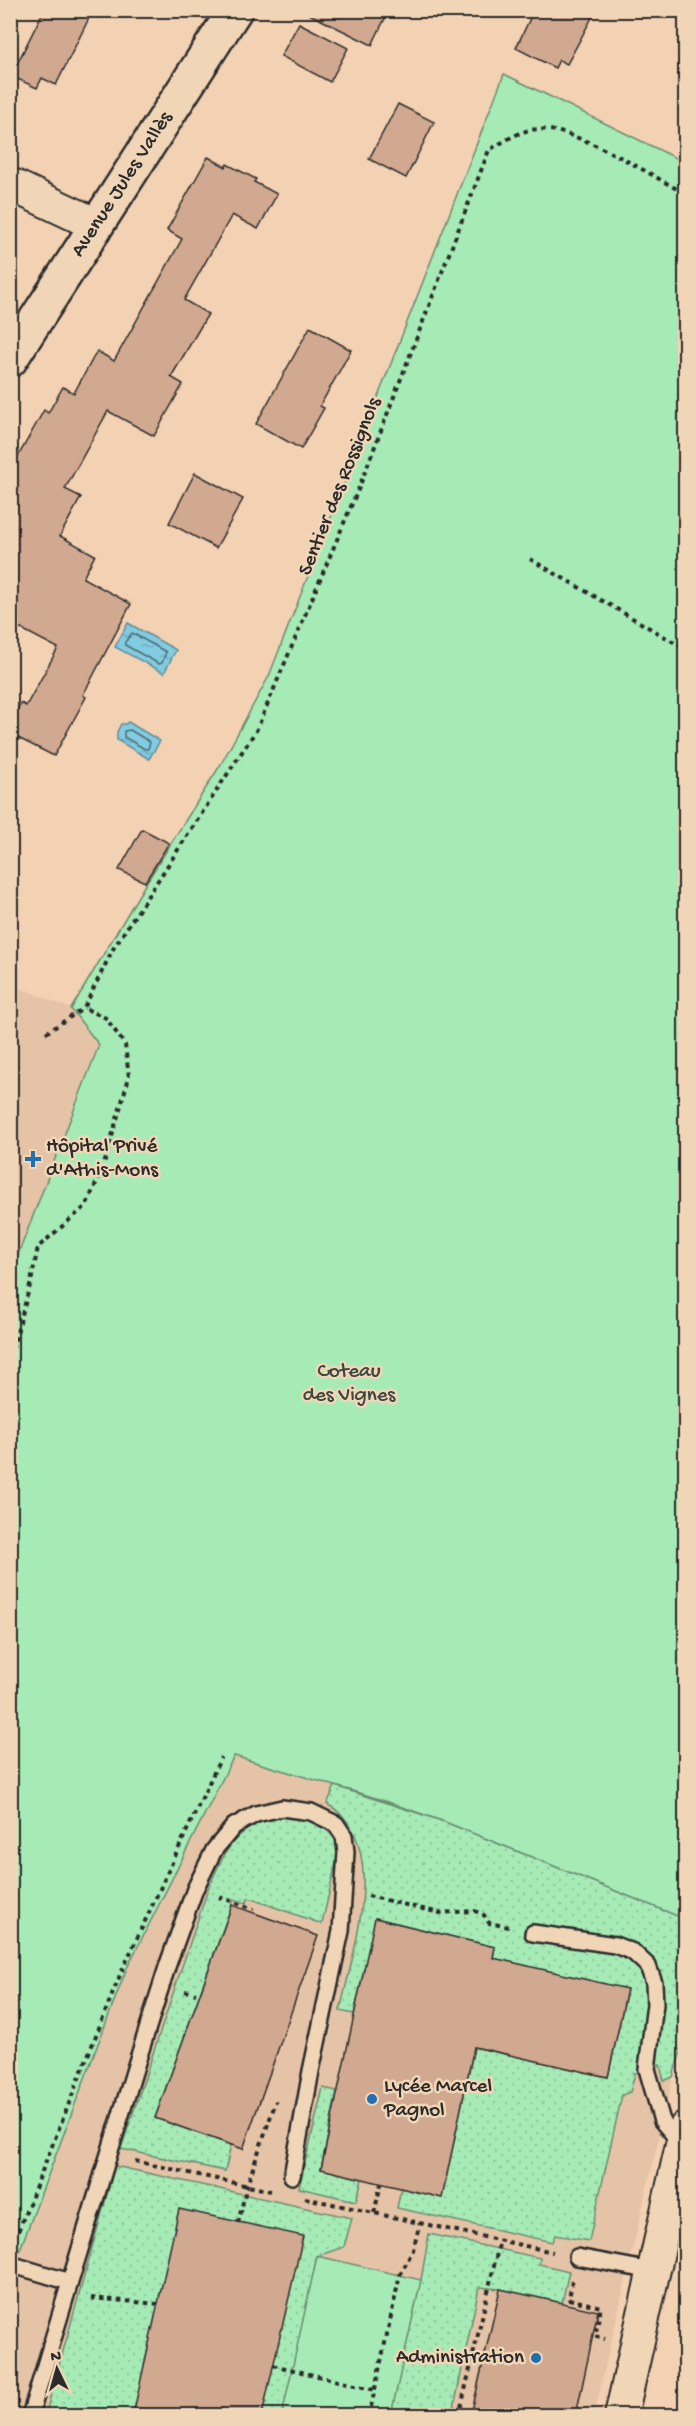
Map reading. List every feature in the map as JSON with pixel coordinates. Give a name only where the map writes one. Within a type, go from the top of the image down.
[{"type":"main road","name":"Avenue Jules Vallès","points":[[10,360],[235,10]]},
{"type":"street","points":[[10,184],[98,225]]},
{"type":"street","points":[[621,2415],[684,2136]]},
{"type":"lane","points":[[30,2415],[168,1964],[195,1889],[213,1850],[234,1826],[256,1814],[282,1808],[310,1812],[336,1824],[344,1836],[346,1852],[341,1931],[311,2071],[292,2176]]},
{"type":"lane","points":[[533,1932],[615,1945],[633,1952],[648,1966],[654,1983],[655,2004],[646,2069],[662,2121],[684,2136]]},
{"type":"lane","points":[[577,2257],[652,2271]]},
{"type":"lane","points":[[10,2264],[68,2289]]},
{"type":"path","name":"Sentier des Rossignols","points":[[84,1008],[113,949],[257,729],[360,485],[489,150],[526,131],[549,129],[590,142],[686,194]]},
{"type":"path","points":[[530,559],[686,649]]},
{"type":"path","points":[[10,1358],[38,1247],[86,1206],[103,1168],[129,1077],[125,1045],[106,1018],[84,1008],[46,1033]]},
{"type":"path","points":[[10,2250],[120,1975],[221,1757]]},
{"type":"path","points":[[195,1889],[254,1909]]},
{"type":"path","points":[[365,1895],[440,1913],[475,1911],[484,1915],[489,1923]]},
{"type":"path","points":[[238,2223],[247,2185],[258,2154]]},
{"type":"path","points":[[128,2160],[266,2189]]},
{"type":"path","points":[[374,2213],[381,2184]]},
{"type":"path","points":[[311,2199],[577,2257],[569,2299],[601,2307],[595,2336],[611,2340]]},
{"type":"path","points":[[369,2415],[400,2275],[413,2250],[420,2223]]},
{"type":"path","points":[[459,2415],[500,2241]]},
{"type":"path","points":[[68,2289],[158,2304]]},
{"type":"path","points":[[273,2365],[375,2390]]},
{"type":"shaded area","name":"Hôpital Privé d'Athis-Mons","points":[[11,984],[71,1009],[99,1045],[11,1273]]},
{"type":"shaded area","name":"Lycée Marcel Pagnol","points":[[234,1756],[376,1798],[685,1919],[685,2037],[673,2077],[594,2415],[11,2416],[10,2313],[14,2265],[126,1970]]},
{"type":"green space","name":"Coteau des Vignes","points":[[504,74],[682,161],[685,154],[685,1919],[445,1822],[376,1798],[234,1756],[126,1970],[14,2265],[11,2313],[11,1273],[99,1045],[71,1009],[146,883],[221,764],[269,676]]},
{"type":"green space","points":[[335,1786],[445,1822],[685,1919],[685,2037],[673,2077],[664,2081],[660,2065],[635,2073],[630,2092],[622,2095],[589,2241],[555,2235],[552,2242],[397,2208],[401,2188],[442,2197],[474,2047],[608,2077],[627,1989],[493,1958],[495,1947],[376,1918],[354,2014],[340,2011],[358,1930],[363,1870],[358,1843],[347,1821],[327,1804]]},
{"type":"green space","points":[[278,1817],[306,1819],[320,1824],[338,1844],[322,1924],[249,1898],[246,1903],[234,1899],[155,2118],[231,2145],[225,2171],[121,2149],[214,1875],[226,1852],[241,1834],[263,1821]]},
{"type":"green space","points":[[323,2088],[337,2091],[321,2169],[362,2179],[356,2201],[299,2188]]},
{"type":"green space","points":[[115,2166],[352,2218],[344,2247],[317,2256],[285,2415],[45,2416]]},
{"type":"green space","points":[[429,2234],[540,2258],[539,2264],[569,2271],[562,2303],[500,2289],[479,2287],[453,2412],[470,2415],[389,2416],[418,2280],[421,2280]]},
{"type":"green space","points":[[317,2256],[421,2280],[391,2415],[282,2415]]},
{"type":"water","points":[[128,623],[176,650],[164,673],[115,647]]},
{"type":"water","points":[[128,722],[160,741],[149,759],[117,740],[117,732],[121,724]]},
{"type":"building","points":[[44,10],[93,10],[56,85],[42,78],[37,88],[11,76]]},
{"type":"building","points":[[301,10],[389,10],[372,45]]},
{"type":"building","points":[[534,10],[596,10],[567,64],[559,60],[555,68],[516,48]]},
{"type":"building","points":[[299,23],[348,48],[330,82],[281,56]]},
{"type":"building","points":[[398,104],[434,122],[406,178],[369,159]]},
{"type":"building","points":[[208,157],[256,179],[254,182],[277,194],[258,229],[232,215],[184,300],[208,314],[171,377],[183,384],[154,436],[108,411],[65,489],[81,497],[60,536],[95,555],[83,578],[131,604],[83,695],[86,697],[54,756],[10,734],[10,722],[21,703],[26,706],[58,648],[10,623],[10,471],[44,410],[48,413],[63,387],[74,393],[97,351],[114,361],[182,239],[167,230]]},
{"type":"building","points":[[310,327],[351,350],[320,406],[324,408],[301,449],[256,424]]},
{"type":"building","points":[[195,473],[243,499],[216,548],[169,523]]},
{"type":"building","points":[[142,829],[169,843],[145,882],[119,870]]},
{"type":"building","points":[[232,1905],[318,1936],[243,2149],[155,2118]]},
{"type":"building","points":[[375,1918],[495,1947],[493,1958],[627,1989],[608,2077],[474,2047],[442,2198],[321,2169]]},
{"type":"building","points":[[179,2209],[303,2236],[262,2415],[133,2415]]},
{"type":"building","name":"Administration","points":[[500,2289],[598,2311],[576,2415],[471,2415]]},
{"type":"place","name":"Hôpital Privé d'Athis-Mons","points":[[33,1159]]},
{"type":"place","name":"Lycée Marcel Pagnol","points":[[372,2099]]},
{"type":"place","name":"Administration","points":[[536,2358]]}]
